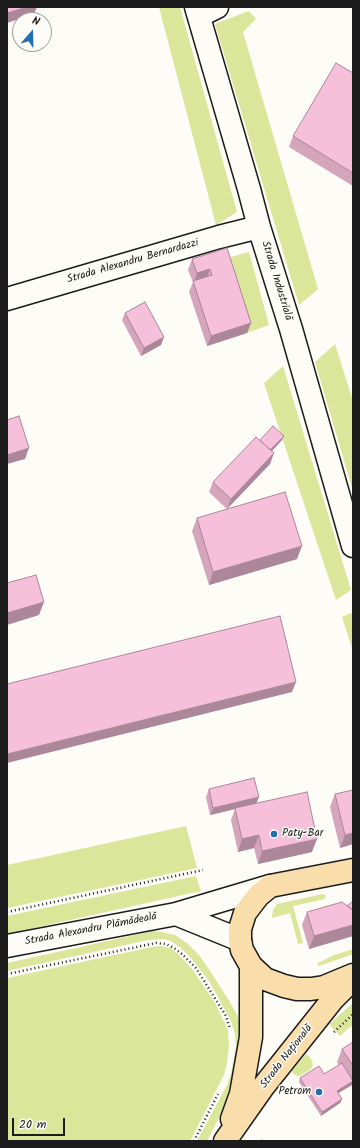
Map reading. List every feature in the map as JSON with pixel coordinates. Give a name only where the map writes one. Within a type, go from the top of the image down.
[{"type":"main road","points":[[270,886],[353,870]]},
{"type":"main road","name":"Strada Națională","points":[[270,886],[258,896],[245,913],[240,929],[242,950],[251,966],[265,979],[297,989],[324,987],[353,974]]},
{"type":"main road","name":"Strada Națională","points":[[225,1140],[241,1094],[251,1037],[251,966]]},
{"type":"main road","name":"Strada Națională","points":[[225,1140],[263,1087],[332,999],[353,980]]},
{"type":"street","name":"Strada Industrială","points":[[204,10],[259,228],[291,329],[353,546]]},
{"type":"street","name":"Strada Alexandru Bernardazzi","points":[[7,299],[219,237],[259,228]]},
{"type":"street","name":"Strada Alexandru Plămădeală","points":[[7,946],[176,914],[270,886]]},
{"type":"street","points":[[176,914],[240,940]]},
{"type":"path","points":[[7,912],[203,870]]},
{"type":"path","points":[[7,974],[156,943],[166,944],[182,954],[196,968],[226,1016],[231,1031]]},
{"type":"path","points":[[334,1032],[353,1014]]},
{"type":"path","points":[[194,1141],[220,1091]]},
{"type":"green space","points":[[159,7],[180,7],[237,212],[216,225]]},
{"type":"green space","points":[[249,11],[256,19],[243,32],[318,289],[299,305],[215,24]]},
{"type":"green space","points":[[249,252],[269,325],[247,333],[223,259]]},
{"type":"green space","points":[[335,344],[353,401],[353,491],[315,362]]},
{"type":"green space","points":[[283,366],[351,590],[336,600],[264,383]]},
{"type":"green space","points":[[353,613],[353,651],[342,617]]},
{"type":"green space","points":[[186,826],[197,868],[7,908],[7,865]]},
{"type":"green space","points":[[196,876],[201,891],[7,934],[7,916]]},
{"type":"green space","points":[[323,894],[325,895],[325,899],[293,906],[303,943],[298,944],[290,913],[272,918],[273,910],[277,904]]},
{"type":"green space","points":[[153,931],[175,935],[188,944],[199,955],[230,1002],[238,1017],[242,1031],[230,1096],[207,1141],[197,1141],[227,1085],[231,1074],[236,1046],[235,1034],[230,1019],[209,981],[181,948],[171,941],[164,939],[148,940],[7,971],[7,963]]},
{"type":"green space","points":[[160,946],[170,948],[177,953],[193,970],[215,1003],[228,1030],[229,1046],[224,1075],[190,1141],[7,1141],[7,978]]},
{"type":"green space","points":[[353,949],[353,954],[319,966],[317,965],[318,963],[334,955]]},
{"type":"green space","points":[[353,1003],[353,1028],[351,1026],[340,1036],[329,1024]]},
{"type":"green space","points":[[306,1054],[312,1061],[313,1065],[311,1069],[300,1076],[293,1074],[292,1071]]},
{"type":"building","points":[[7,7],[27,7],[7,13]]},
{"type":"building","points":[[336,63],[353,73],[353,173],[293,136]]},
{"type":"building","points":[[227,248],[251,323],[211,336],[193,281],[212,275],[210,269],[197,273],[192,259]]},
{"type":"building","points":[[145,302],[164,337],[144,348],[125,313]]},
{"type":"building","points":[[19,416],[29,448],[7,455],[7,420]]},
{"type":"building","points":[[273,426],[284,436],[270,450],[260,440]]},
{"type":"building","points":[[256,437],[274,453],[231,499],[213,482]]},
{"type":"building","points":[[285,492],[302,546],[213,572],[197,518]]},
{"type":"building","points":[[36,575],[44,602],[7,613],[7,583]]},
{"type":"building","points":[[280,616],[296,682],[7,754],[7,684]]},
{"type":"building","points":[[254,778],[259,797],[213,808],[209,789]]},
{"type":"building","points":[[353,790],[353,833],[345,835],[335,794]]},
{"type":"building","points":[[307,792],[317,839],[262,851],[259,835],[242,839],[235,808]]},
{"type":"building","points":[[353,901],[353,910],[347,906]]},
{"type":"building","points":[[342,902],[353,910],[353,925],[314,936],[307,912]]},
{"type":"building","points":[[353,1042],[353,1066],[342,1049]]},
{"type":"building","points":[[342,1063],[353,1081],[337,1091],[342,1099],[322,1112],[300,1078],[319,1066],[324,1074]]},
{"type":"place","name":"Paty-Bar","points":[[274,834]]},
{"type":"place","name":"Petrom","points":[[319,1092]]}]
